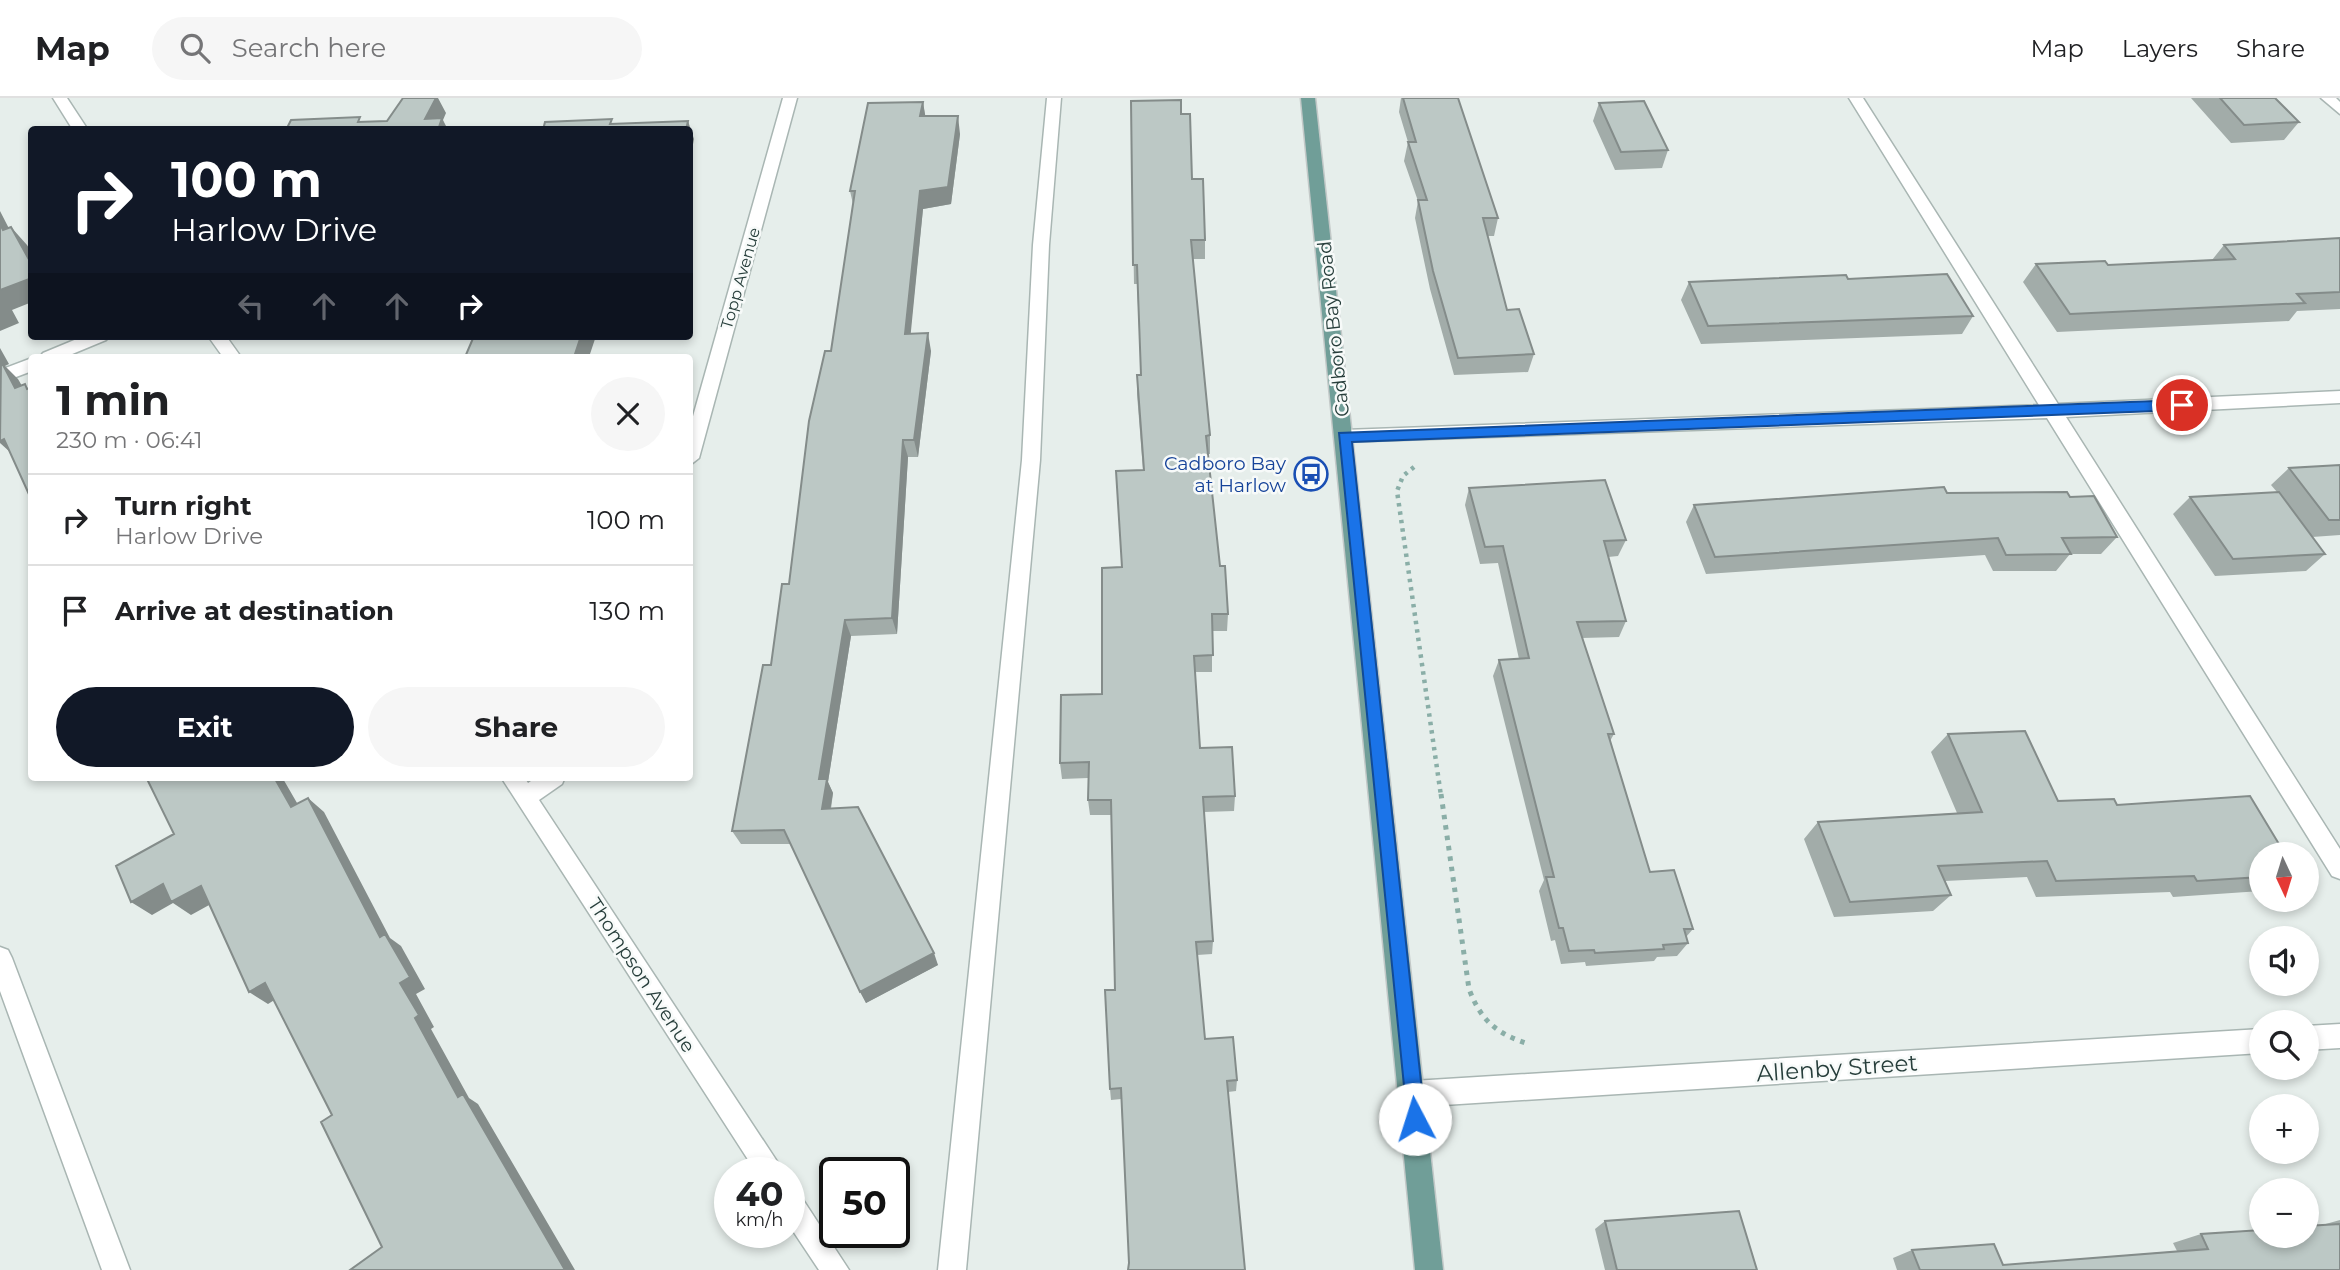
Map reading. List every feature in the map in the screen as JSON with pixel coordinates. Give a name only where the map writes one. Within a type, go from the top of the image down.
[{"type":"main road","name":"Cadboro Bay Road","points":[[1308,98],[1344,437],[1349,511],[1413,1094],[1429,1270]]},
{"type":"street","points":[[60,98],[78,126]]},
{"type":"street","name":"Topp Avenue","points":[[693,447],[790,98]]},
{"type":"street","points":[[952,1270],[1031,460],[1041,245],[1055,98]]},
{"type":"street","points":[[1856,98],[2340,869]]},
{"type":"street","points":[[2328,98],[2340,110]]},
{"type":"street","points":[[56,354],[90,340]]},
{"type":"street","points":[[0,377],[28,366]]},
{"type":"street","points":[[1344,437],[2051,411],[2340,397]]},
{"type":"street","points":[[519,787],[540,781]]},
{"type":"street","name":"Thompson Avenue","points":[[519,787],[761,1157]]},
{"type":"street","points":[[0,958],[117,1270]]},
{"type":"street","points":[[2319,1037],[2340,1036]]},
{"type":"street","name":"Allenby Street","points":[[1413,1094],[2249,1042]]},
{"type":"street","points":[[805,1224],[835,1270]]},
{"type":"path","points":[[1417,464],[1403,476],[1398,491],[1469,989],[1478,1015],[1499,1034],[1535,1046]]},
{"type":"building","points":[[403,98],[436,98],[425,119],[442,118],[439,126],[288,126],[291,120],[360,117],[358,122],[387,121]]},
{"type":"building","points":[[1403,98],[1458,98],[1498,218],[1483,218],[1507,310],[1519,309],[1534,354],[1458,358],[1433,271],[1418,200],[1427,200],[1408,142],[1416,142]]},
{"type":"building","points":[[2220,98],[2275,98],[2299,122],[2244,125]]},
{"type":"building","points":[[1181,100],[1181,114],[1190,114],[1192,179],[1203,179],[1205,240],[1191,240],[1210,435],[1206,436],[1220,566],[1225,566],[1228,614],[1212,614],[1213,655],[1194,656],[1200,748],[1232,747],[1235,796],[1203,797],[1213,941],[1196,942],[1205,1039],[1233,1037],[1237,1080],[1227,1081],[1245,1270],[1128,1270],[1121,1088],[1110,1089],[1105,990],[1115,990],[1111,800],[1088,800],[1089,762],[1060,763],[1061,695],[1102,694],[1102,568],[1122,567],[1116,471],[1144,470],[1137,375],[1141,375],[1137,265],[1133,265],[1131,101]]},
{"type":"building","points":[[1644,101],[1668,150],[1621,152],[1599,103]]},
{"type":"building","points":[[923,102],[920,116],[958,116],[948,187],[920,191],[905,334],[928,333],[914,440],[903,440],[892,618],[845,620],[819,779],[827,779],[822,809],[858,807],[934,953],[860,992],[784,830],[732,831],[763,665],[771,665],[782,584],[789,584],[809,421],[825,351],[831,351],[855,191],[850,191],[868,103]]},
{"type":"building","points":[[612,119],[610,124],[688,121],[687,126],[544,126],[545,122]]},
{"type":"building","points":[[0,224],[3,230],[11,227],[28,258],[28,280],[0,290]]},
{"type":"building","points":[[2340,238],[2340,292],[2297,294],[2305,303],[2070,314],[2036,264],[2105,261],[2108,265],[2235,259],[2224,245]]},
{"type":"building","points":[[1947,274],[1973,316],[1708,326],[1689,282],[1846,275],[1848,279]]},
{"type":"building","points":[[472,340],[580,340],[575,354],[466,354]]},
{"type":"building","points":[[1,361],[15,388],[25,384],[28,389],[28,492],[4,439],[0,441]]},
{"type":"building","points":[[2340,465],[2340,520],[2329,520],[2289,468]]},
{"type":"building","points":[[1605,480],[1626,540],[1604,541],[1626,621],[1577,622],[1614,734],[1608,734],[1650,872],[1674,870],[1693,929],[1684,929],[1688,943],[1663,945],[1664,949],[1595,953],[1594,950],[1569,951],[1563,928],[1559,928],[1546,877],[1554,877],[1499,660],[1529,658],[1503,546],[1485,547],[1469,488]]},
{"type":"building","points":[[1944,487],[1947,493],[2067,492],[2070,497],[2094,496],[2117,537],[2062,538],[2071,554],[2006,555],[1998,538],[1715,557],[1694,505]]},
{"type":"building","points":[[2279,492],[2325,554],[2233,559],[2190,497]]},
{"type":"building","points":[[2025,731],[2058,801],[2114,799],[2117,805],[2250,796],[2278,842],[2249,842],[2249,878],[2197,881],[2194,876],[2056,881],[2047,861],[1938,866],[1951,895],[1850,902],[1818,822],[1982,812],[1948,734]]},
{"type":"building","points":[[148,781],[276,781],[291,807],[308,798],[380,937],[385,934],[410,977],[400,983],[419,1015],[415,1018],[458,1097],[463,1094],[565,1270],[350,1270],[382,1247],[321,1122],[332,1115],[265,983],[249,992],[201,886],[171,902],[163,884],[131,902],[116,866],[174,834]]},
{"type":"building","points":[[1739,1211],[1757,1270],[1617,1270],[1605,1221]]},
{"type":"building","points":[[2340,1224],[2340,1270],[1920,1270],[1912,1250],[1994,1244],[2003,1265],[2208,1249],[2201,1234],[2249,1231],[2249,1248],[2319,1248],[2319,1225]]},
{"type":"place","name":"Cadboro Bay at Harlow","points":[[1311,474]]},
{"type":"route","points":[[1415,1119],[1348,497],[1344,437],[2182,405]]}]
